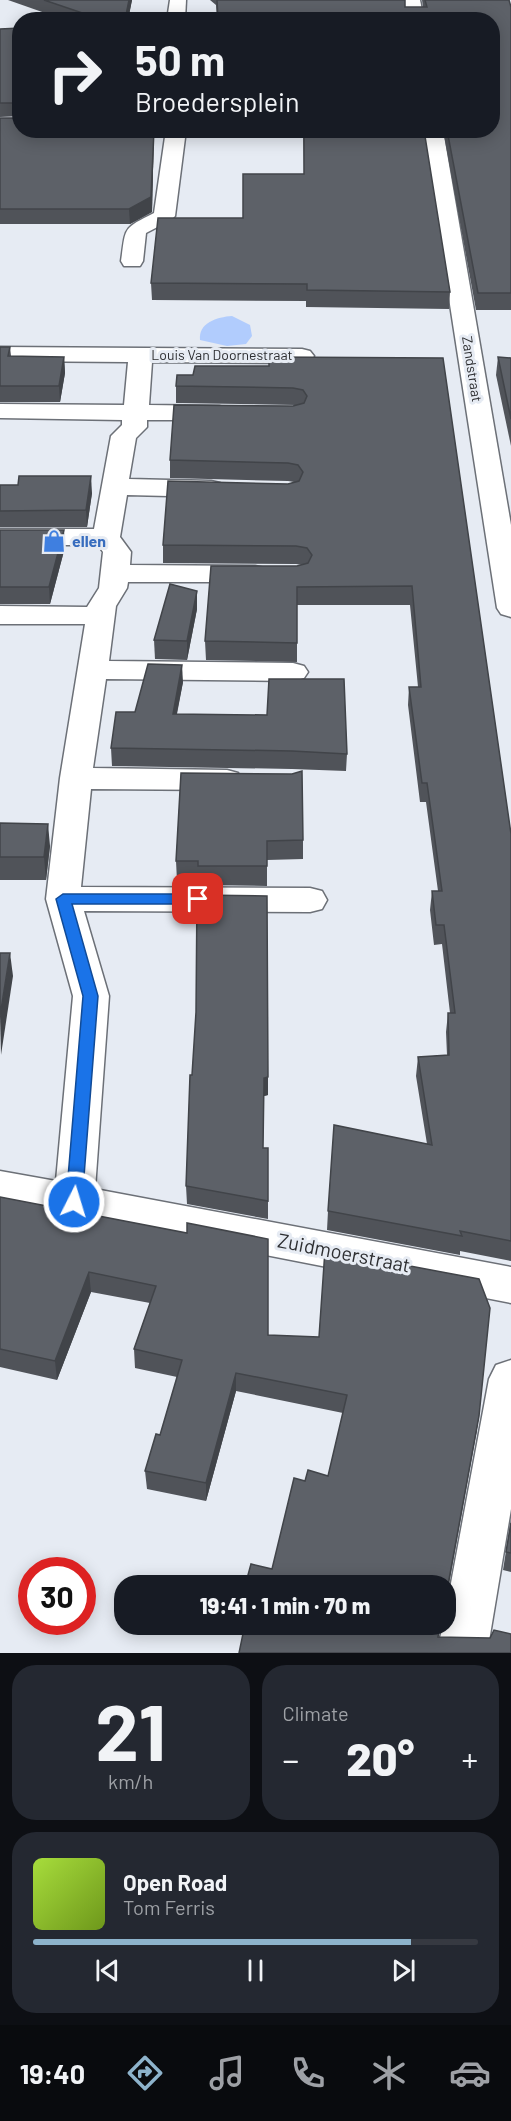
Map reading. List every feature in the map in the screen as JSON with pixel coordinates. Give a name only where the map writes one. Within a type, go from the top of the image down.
[{"type":"street","points":[[132,261],[136,230],[164,216],[176,138]]},
{"type":"street","name":"Zandstraat","points":[[434,138],[511,608]]},
{"type":"street","name":"Louis Van Doornestraat","points":[[0,354],[302,356]]},
{"type":"street","name":"Louis Van Doornestraat","points":[[63,899],[76,778],[102,606],[113,588],[115,573],[117,552],[106,537],[124,436],[134,427],[141,355]]},
{"type":"street","points":[[0,411],[248,413]]},
{"type":"street","points":[[114,487],[230,489]]},
{"type":"street","points":[[0,537],[106,537]]},
{"type":"street","points":[[115,573],[284,574]]},
{"type":"street","points":[[0,615],[101,616]]},
{"type":"street","points":[[93,670],[293,672]]},
{"type":"street","points":[[76,778],[258,781]]},
{"type":"street","points":[[74,1202],[91,996],[63,899],[310,900]]},
{"type":"street","name":"Zuidmoerstraat","points":[[0,1187],[511,1285]]},
{"type":"street","points":[[462,1653],[511,1379]]},
{"type":"shaded area","points":[[232,316],[250,325],[252,336],[246,344],[227,346],[200,340],[200,334],[205,325],[220,318]]},
{"type":"building","points":[[44,0],[129,0],[127,12],[79,12]]},
{"type":"building","points":[[217,0],[405,0],[405,7],[427,7],[425,0],[509,0],[511,7],[511,293],[478,293],[449,138],[500,138],[500,12],[218,12]]},
{"type":"building","points":[[12,28],[12,103],[0,103],[0,29]]},
{"type":"building","points":[[0,118],[12,118],[12,138],[154,138],[151,197],[129,209],[0,209]]},
{"type":"building","points":[[304,138],[425,138],[450,292],[307,290],[307,284],[151,283],[158,218],[243,218],[243,174],[304,174]]},
{"type":"building","points":[[0,347],[10,347],[8,356],[64,357],[59,386],[0,386]]},
{"type":"building","points":[[269,357],[443,358],[511,834],[511,1241],[460,1231],[462,1236],[328,1211],[334,1125],[432,1145],[418,1057],[449,1055],[448,1013],[455,1013],[444,925],[436,925],[432,891],[442,891],[427,783],[422,783],[409,687],[421,687],[412,586],[297,587],[297,643],[205,641],[211,566],[297,566],[308,563],[312,555],[307,548],[296,546],[163,545],[168,481],[288,484],[299,481],[303,472],[298,465],[288,463],[170,460],[174,405],[293,406],[304,403],[307,396],[303,390],[293,388],[176,386],[177,375],[193,375],[195,366],[269,366]]},
{"type":"building","points":[[498,357],[511,358],[511,419]]},
{"type":"building","points":[[19,476],[91,476],[86,510],[0,511],[0,485],[18,485]]},
{"type":"building","points":[[0,530],[64,530],[49,587],[0,587]]},
{"type":"building","points":[[170,584],[197,591],[187,641],[154,640]]},
{"type":"building","points":[[148,664],[182,665],[173,714],[267,715],[269,679],[344,679],[347,754],[111,748],[116,712],[135,712]]},
{"type":"building","points":[[302,771],[303,840],[267,841],[267,866],[198,866],[198,861],[176,861],[181,773],[292,774]]},
{"type":"building","points":[[0,823],[48,824],[44,857],[0,857]]},
{"type":"building","points":[[197,895],[267,896],[268,1077],[264,1078],[263,1148],[268,1148],[268,1201],[186,1186],[190,1075],[192,1075],[196,1012]]},
{"type":"building","points":[[0,953],[10,953],[0,1016]]},
{"type":"building","points":[[0,1197],[187,1233],[187,1223],[268,1239],[268,1335],[319,1337],[325,1250],[479,1279],[490,1308],[479,1416],[450,1575],[248,1575],[251,1564],[272,1569],[294,1478],[305,1481],[308,1470],[328,1476],[347,1395],[236,1373],[206,1483],[145,1471],[156,1434],[160,1435],[182,1360],[134,1349],[156,1286],[89,1272],[55,1361],[0,1349]]},
{"type":"building","points":[[511,1523],[511,1553],[506,1552]]},
{"type":"building","points":[[494,1630],[511,1634],[511,1653],[239,1653],[243,1635],[438,1635],[438,1637],[490,1638]]},
{"type":"place","name":"ellen","points":[[54,541]]},
{"type":"route","points":[[74,1202],[91,996],[63,899],[198,899]]}]
